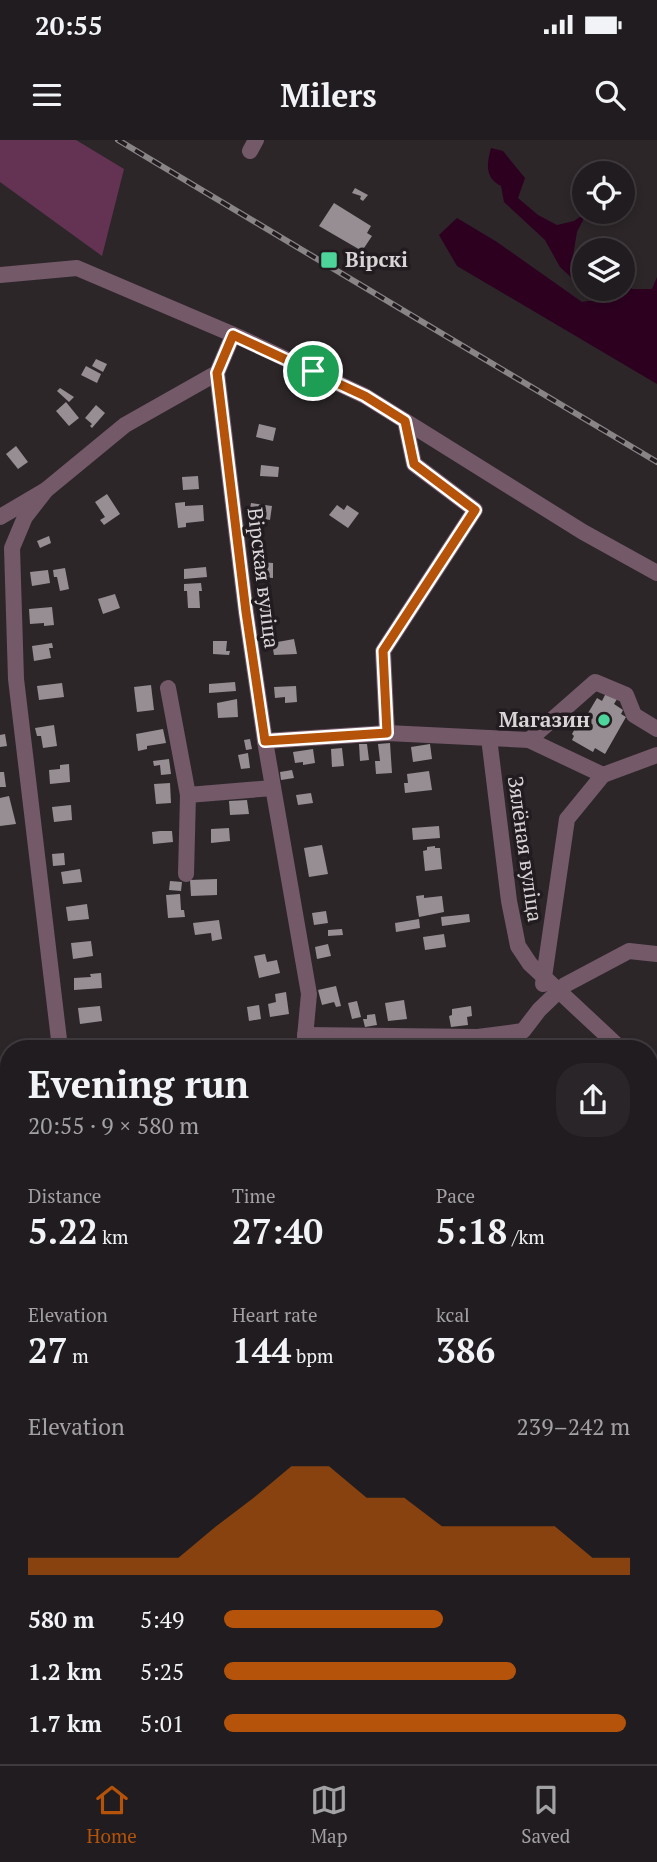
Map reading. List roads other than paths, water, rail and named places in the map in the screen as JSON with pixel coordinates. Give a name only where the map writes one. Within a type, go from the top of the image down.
[{"type":"street","points":[[0,275],[77,268],[233,335],[365,396],[583,532],[657,573]]},
{"type":"street","points":[[0,517],[46,491],[125,425],[217,373],[233,335]]},
{"type":"street","name":"Вірская вуліца","points":[[217,373],[246,612],[265,741],[309,994],[304,1040]]},
{"type":"street","points":[[387,733],[383,651],[475,510],[414,464],[405,421]]},
{"type":"street","points":[[46,491],[25,517],[12,548],[16,679],[59,1040]]},
{"type":"street","points":[[529,740],[595,682],[626,695],[634,715],[657,729]]},
{"type":"street","points":[[168,688],[188,794],[186,874]]},
{"type":"street","points":[[265,741],[387,733],[529,740],[603,775]]},
{"type":"street","name":"Зялёная вуліца","points":[[489,738],[509,901],[518,946],[530,964],[611,1040]]},
{"type":"street","points":[[539,1010],[567,819],[603,775],[657,755]]},
{"type":"street","points":[[188,794],[273,788]]},
{"type":"street","points":[[374,1040],[478,1037],[523,1031],[539,1010],[565,985],[629,951],[657,954]]},
{"type":"railway","points":[[118,140],[657,462]]},
{"type":"place","name":"Вірскі","points":[[329,260]]},
{"type":"place","name":"Магазин","points":[[604,720]]}]
